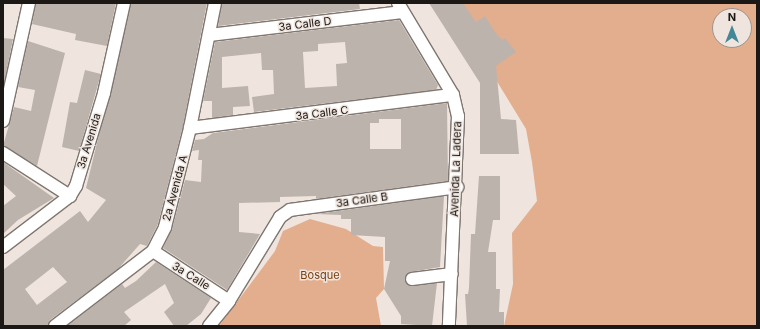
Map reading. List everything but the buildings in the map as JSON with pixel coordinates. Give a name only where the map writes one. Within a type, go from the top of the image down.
[{"type":"street","points":[[3,121],[29,3]]},
{"type":"street","name":"3a Avenida","points":[[70,196],[104,93],[124,3]]},
{"type":"street","name":"2a Avenida A","points":[[55,326],[153,251],[165,227],[190,128],[215,3]]},
{"type":"street","name":"3a Calle D","points":[[209,35],[399,7]]},
{"type":"street","name":"Avenida La Ladera","points":[[399,7],[453,95],[458,116],[457,187],[449,326]]},
{"type":"street","name":"3a Calle C","points":[[190,128],[453,95]]},
{"type":"street","points":[[3,153],[70,196],[3,247]]},
{"type":"street","name":"3a Calle B","points":[[230,301],[273,226],[280,217],[290,210],[457,187]]},
{"type":"street","name":"3a Calle","points":[[153,251],[230,301]]},
{"type":"street","points":[[412,279],[452,274]]},
{"type":"street","points":[[208,326],[230,301]]},
{"type":"green space","points":[[449,3],[757,3],[757,326],[504,326],[513,284],[512,233],[537,201],[526,129]]},
{"type":"green space","name":"Bosque","points":[[310,219],[346,229],[373,246],[383,247],[384,289],[376,298],[381,326],[219,326],[275,251],[283,231]]}]
